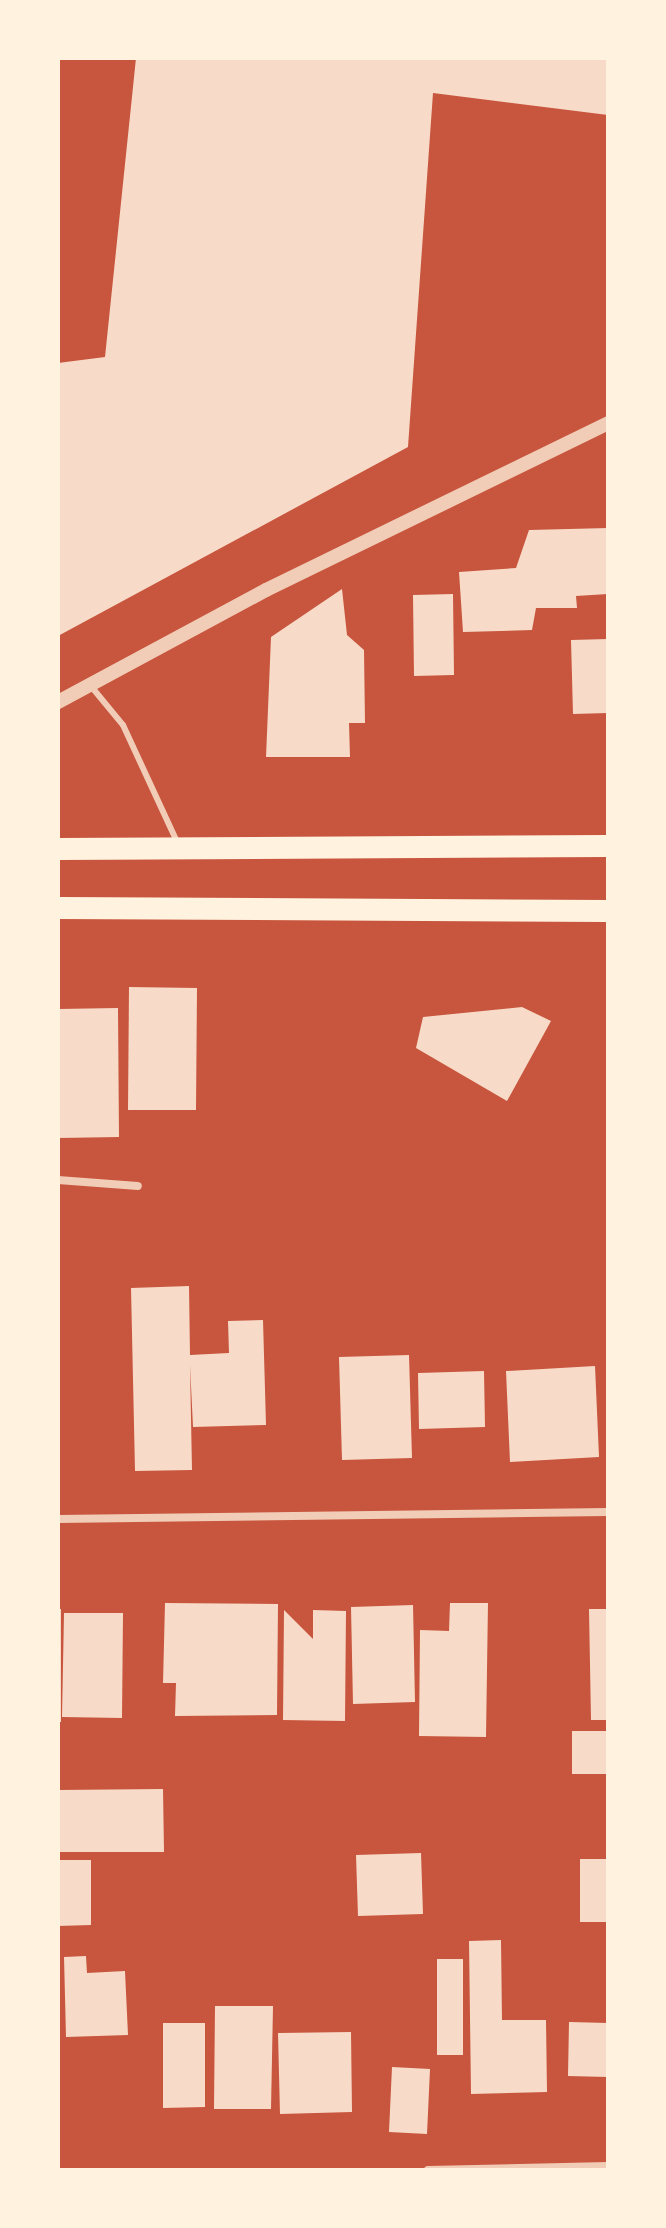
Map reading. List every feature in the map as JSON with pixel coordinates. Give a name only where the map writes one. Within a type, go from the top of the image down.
[{"type":"highway","points":[[58,849],[608,846]]},
{"type":"highway","points":[[58,908],[608,911]]},
{"type":"street","points":[[58,702],[266,590],[608,423]]},
{"type":"street","points":[[58,1180],[138,1186]]},
{"type":"street","points":[[58,1519],[608,1512]]},
{"type":"street","points":[[428,2170],[608,2166]]},
{"type":"lane","points":[[90,685],[123,725],[179,846]]},
{"type":"building","points":[[136,58],[608,58],[608,115],[433,93],[408,447],[58,636],[58,363],[105,357]]},
{"type":"building","points":[[608,528],[608,594],[576,596],[577,608],[536,608],[532,630],[463,632],[459,572],[516,568],[529,530]]},
{"type":"building","points":[[342,589],[347,635],[364,650],[365,723],[349,723],[350,757],[266,757],[271,637]]},
{"type":"building","points":[[453,594],[454,675],[414,676],[413,595]]},
{"type":"building","points":[[608,639],[608,713],[573,714],[571,640]]},
{"type":"building","points":[[129,987],[197,988],[196,1110],[128,1110]]},
{"type":"building","points":[[522,1007],[551,1021],[507,1101],[416,1048],[423,1017]]},
{"type":"building","points":[[118,1008],[119,1137],[58,1138],[58,1009]]},
{"type":"building","points":[[189,1286],[190,1355],[229,1353],[228,1321],[263,1320],[266,1425],[193,1427],[190,1365],[192,1470],[135,1471],[131,1288]]},
{"type":"building","points":[[409,1355],[412,1458],[342,1460],[339,1357]]},
{"type":"building","points":[[595,1366],[599,1457],[510,1462],[506,1371]]},
{"type":"building","points":[[484,1371],[485,1427],[419,1429],[418,1373]]},
{"type":"building","points":[[165,1603],[278,1604],[277,1715],[175,1716],[176,1683],[163,1683]]},
{"type":"building","points":[[450,1603],[488,1603],[486,1737],[419,1736],[420,1630],[449,1631]]},
{"type":"building","points":[[413,1605],[415,1702],[353,1704],[351,1607]]},
{"type":"building","points":[[58,1609],[61,1609],[61,1722],[58,1722]]},
{"type":"building","points":[[589,1609],[608,1609],[608,1720],[591,1720]]},
{"type":"building","points":[[284,1610],[313,1639],[313,1610],[346,1611],[345,1721],[283,1720]]},
{"type":"building","points":[[64,1613],[123,1613],[122,1718],[62,1717]]},
{"type":"building","points":[[572,1731],[608,1731],[608,1774],[572,1774]]},
{"type":"building","points":[[163,1789],[164,1852],[58,1852],[58,1790]]},
{"type":"building","points":[[421,1853],[423,1914],[358,1916],[356,1855]]},
{"type":"building","points":[[580,1859],[608,1859],[608,1922],[580,1922]]},
{"type":"building","points":[[58,1860],[91,1860],[91,1925],[58,1926]]},
{"type":"building","points":[[501,1940],[502,2020],[546,2020],[547,2092],[471,2094],[469,1941]]},
{"type":"building","points":[[86,1956],[87,1973],[125,1971],[128,2035],[66,2037],[64,1957]]},
{"type":"building","points":[[437,1959],[463,1959],[463,2055],[437,2055]]},
{"type":"building","points":[[215,2006],[273,2006],[271,2109],[214,2109]]},
{"type":"building","points":[[569,2022],[608,2023],[608,2077],[568,2076]]},
{"type":"building","points":[[163,2023],[205,2023],[205,2107],[163,2108]]},
{"type":"building","points":[[351,2032],[352,2112],[280,2114],[278,2033]]},
{"type":"building","points":[[392,2067],[430,2069],[427,2134],[389,2132]]}]
